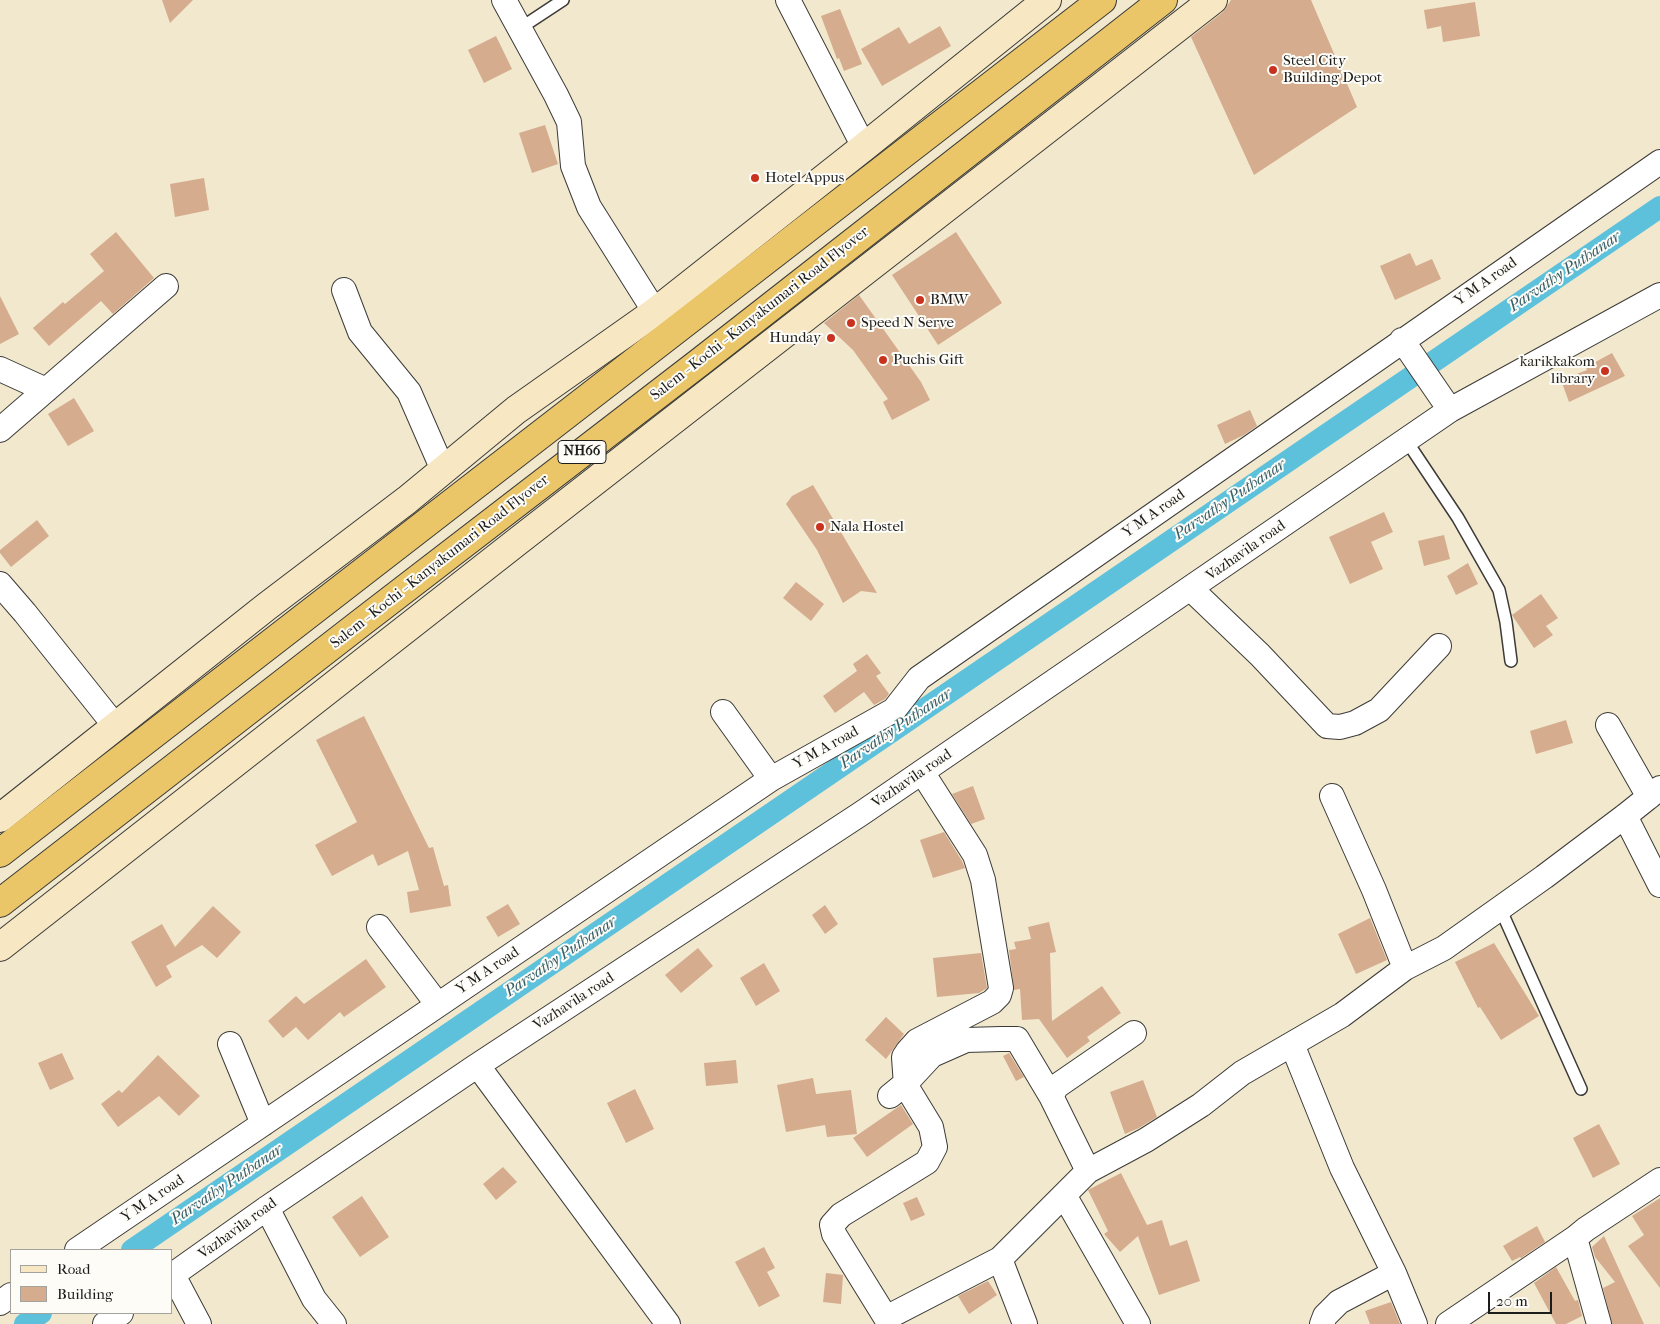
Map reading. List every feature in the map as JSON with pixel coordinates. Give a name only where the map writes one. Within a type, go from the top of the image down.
[{"type":"highway","name":"NH66","points":[[0,853],[1102,0]]},
{"type":"highway","name":"Salem - Kochi - Kanyakumari Road Flyover","points":[[0,903],[1164,0]]},
{"type":"street","points":[[504,0],[569,122],[572,166],[589,208],[655,312]]},
{"type":"street","points":[[788,0],[864,147]]},
{"type":"street","points":[[0,947],[1213,0]]},
{"type":"street","points":[[2,811],[116,727],[266,607],[407,500],[516,410],[655,312],[864,147],[1040,2]]},
{"type":"street","name":"Y M A road","points":[[78,1249],[771,779],[894,710],[919,678],[1407,346],[1660,162]]},
{"type":"street","points":[[0,430],[166,286]]},
{"type":"street","points":[[344,290],[360,332],[409,392],[443,470]]},
{"type":"street","name":"Vazhavila road","points":[[172,1276],[267,1208],[922,772],[1191,589],[1406,440],[1446,404],[1660,295]]},
{"type":"street","points":[[1407,346],[1446,404]]},
{"type":"street","points":[[0,369],[46,390]]},
{"type":"street","points":[[0,584],[116,727]]},
{"type":"street","points":[[1191,589],[1260,655],[1328,726],[1340,728],[1355,723],[1379,710],[1439,646]]},
{"type":"street","points":[[723,712],[771,779]]},
{"type":"street","points":[[898,1089],[931,1127],[935,1147],[927,1162],[841,1215],[832,1225],[834,1234],[882,1321],[1000,1259],[1088,1171],[1154,1135],[1201,1105],[1242,1072],[1342,1015],[1405,968],[1444,948],[1655,792],[1608,724]]},
{"type":"street","points":[[898,1089],[904,1058],[917,1041],[992,1002],[999,995],[1001,988],[983,880],[975,855],[922,772]]},
{"type":"street","points":[[1332,796],[1374,890],[1405,968]]},
{"type":"street","points":[[1625,816],[1660,885]]},
{"type":"street","points":[[379,927],[438,1006]]},
{"type":"street","points":[[1051,1096],[1057,1086],[1134,1033]]},
{"type":"street","points":[[898,1089],[932,1055],[966,1040],[1016,1039],[1051,1096],[1088,1171]]},
{"type":"street","points":[[230,1044],[262,1124]]},
{"type":"street","points":[[1292,1044],[1342,1168],[1394,1273],[1415,1324]]},
{"type":"street","points":[[478,1066],[668,1324]]},
{"type":"street","points":[[1448,1324],[1660,1180]]},
{"type":"street","points":[[1064,1195],[1138,1324]]},
{"type":"street","points":[[267,1208],[314,1299],[334,1324]]},
{"type":"street","points":[[1575,1238],[1599,1324]]},
{"type":"street","points":[[1000,1259],[1025,1324]]},
{"type":"street","points":[[1322,1324],[1325,1316],[1339,1302],[1394,1273]]},
{"type":"street","points":[[172,1276],[199,1324]]},
{"type":"street","points":[[105,1324],[120,1314]]},
{"type":"lane","points":[[519,29],[563,0]]},
{"type":"lane","points":[[1406,440],[1458,518],[1499,590],[1512,661]]},
{"type":"lane","points":[[1500,908],[1581,1089]]},
{"type":"building","points":[[162,0],[193,0],[170,23]]},
{"type":"building","name":"Steel City Building Depot","points":[[1231,0],[1311,0],[1357,107],[1254,175],[1191,37],[1223,12]]},
{"type":"building","points":[[1475,2],[1480,36],[1443,42],[1441,26],[1427,29],[1424,10]]},
{"type":"building","points":[[840,9],[862,64],[844,71],[839,58],[837,59],[821,16]]},
{"type":"building","points":[[940,26],[951,46],[882,86],[861,49],[899,27],[909,44]]},
{"type":"building","points":[[496,36],[512,69],[484,83],[468,50]]},
{"type":"building","points":[[545,125],[558,164],[532,173],[519,133]]},
{"type":"building","points":[[204,178],[209,210],[175,217],[170,184]]},
{"type":"building","points":[[116,232],[154,278],[113,314],[101,301],[49,346],[33,328],[104,271],[90,254]]},
{"type":"building","points":[[956,232],[1002,303],[938,345],[892,275]]},
{"type":"building","points":[[1410,253],[1416,266],[1432,259],[1441,279],[1395,300],[1380,266]]},
{"type":"building","points":[[859,295],[921,382],[930,400],[892,420],[883,402],[888,399],[853,350],[824,323]]},
{"type":"building","points":[[0,296],[19,334],[0,344]]},
{"type":"building","points":[[1612,353],[1625,376],[1569,402],[1561,380],[1587,370],[1586,367]]},
{"type":"building","points":[[74,398],[94,431],[68,446],[48,414]]},
{"type":"building","points":[[1250,410],[1257,426],[1225,444],[1217,425]]},
{"type":"building","name":"Nala Hostel","points":[[813,485],[877,593],[861,591],[843,603],[817,550],[786,504],[792,496]]},
{"type":"building","points":[[1384,512],[1393,532],[1371,542],[1383,569],[1350,584],[1329,537]]},
{"type":"building","points":[[37,520],[49,536],[11,567],[0,553],[0,550]]},
{"type":"building","points":[[1444,535],[1450,559],[1424,566],[1418,541]]},
{"type":"building","points":[[1468,563],[1478,584],[1456,595],[1447,576]]},
{"type":"building","points":[[796,582],[824,604],[811,621],[783,598]]},
{"type":"building","points":[[1541,594],[1558,618],[1546,626],[1553,635],[1534,648],[1512,615]]},
{"type":"building","points":[[867,654],[881,673],[876,676],[889,694],[885,699],[874,705],[864,692],[835,713],[823,696],[857,671],[853,664]]},
{"type":"building","points":[[364,716],[429,848],[433,847],[444,886],[448,885],[451,906],[410,913],[407,892],[419,890],[408,851],[378,866],[373,854],[332,876],[315,845],[357,822],[316,740]]},
{"type":"building","points":[[1566,720],[1573,743],[1536,754],[1530,731]]},
{"type":"building","points":[[973,786],[985,819],[971,824],[952,794]]},
{"type":"building","points":[[944,832],[965,868],[933,878],[920,840]]},
{"type":"building","points":[[508,904],[520,924],[498,937],[486,917]]},
{"type":"building","points":[[825,905],[838,924],[825,934],[812,915]]},
{"type":"building","points":[[213,906],[241,932],[217,958],[202,945],[166,966],[172,977],[156,987],[131,942],[162,924],[175,947]]},
{"type":"building","points":[[1370,918],[1387,960],[1356,974],[1338,934]]},
{"type":"building","points":[[1049,922],[1056,952],[1050,953],[1052,1021],[1102,986],[1121,1013],[1087,1037],[1090,1041],[1067,1058],[1039,1019],[1022,1020],[1020,989],[1014,990],[1009,950],[1016,949],[1014,942],[1031,939],[1028,927]]},
{"type":"building","points":[[1494,943],[1539,1016],[1501,1040],[1480,1007],[1478,1008],[1455,962]]},
{"type":"building","points":[[698,948],[713,966],[681,993],[665,975]]},
{"type":"building","points":[[981,953],[987,988],[979,993],[937,997],[933,958]]},
{"type":"building","points":[[366,959],[386,987],[344,1017],[340,1012],[308,1040],[296,1027],[283,1038],[268,1021],[296,996],[304,1004]]},
{"type":"building","points":[[764,963],[780,991],[756,1006],[740,978]]},
{"type":"building","points":[[886,1017],[904,1034],[886,1059],[865,1040]]},
{"type":"building","points":[[62,1053],[74,1079],[50,1090],[38,1063]]},
{"type":"building","points":[[1009,1053],[1024,1077],[1016,1081],[1003,1056]]},
{"type":"building","points":[[158,1055],[200,1096],[179,1116],[159,1096],[118,1127],[101,1104],[119,1090],[122,1093]]},
{"type":"building","points":[[736,1060],[738,1083],[706,1086],[704,1063]]},
{"type":"building","points":[[813,1078],[816,1094],[851,1090],[857,1134],[827,1137],[825,1125],[786,1132],[777,1085]]},
{"type":"building","points":[[1143,1080],[1157,1117],[1125,1134],[1110,1092]]},
{"type":"building","points":[[635,1089],[654,1129],[626,1143],[607,1103]]},
{"type":"building","points":[[901,1105],[913,1124],[867,1157],[853,1138]]},
{"type":"building","points":[[1599,1124],[1620,1164],[1593,1178],[1573,1138]]},
{"type":"building","points":[[503,1167],[517,1182],[496,1200],[483,1184]]},
{"type":"building","points":[[1121,1173],[1147,1225],[1162,1220],[1170,1246],[1187,1240],[1200,1281],[1159,1295],[1138,1236],[1120,1252],[1104,1234],[1108,1231],[1088,1190]]},
{"type":"building","points":[[362,1196],[389,1237],[360,1257],[332,1217]]},
{"type":"building","points":[[917,1197],[925,1215],[911,1221],[903,1203]]},
{"type":"building","points":[[1660,1198],[1660,1288],[1628,1246],[1644,1235],[1632,1216]]},
{"type":"building","points":[[1537,1226],[1545,1242],[1521,1258],[1512,1261],[1503,1246]]},
{"type":"building","points":[[1604,1236],[1644,1324],[1612,1324],[1603,1288],[1615,1282],[1595,1257],[1592,1247]]},
{"type":"building","points":[[764,1247],[775,1268],[767,1272],[780,1296],[759,1307],[735,1262]]},
{"type":"building","points":[[1556,1267],[1575,1301],[1578,1300],[1582,1316],[1566,1324],[1556,1324],[1534,1283]]},
{"type":"building","points":[[826,1273],[843,1275],[841,1304],[823,1302]]},
{"type":"building","points":[[988,1281],[997,1295],[969,1314],[958,1296]]},
{"type":"building","points":[[1391,1302],[1400,1324],[1370,1324],[1365,1311]]},
{"type":"waterway","name":"Parvathy Puthanar","points":[[133,1249],[1660,207]]},
{"type":"waterway","name":"Parvathy Puthanar","points":[[25,1324],[40,1314]]},
{"type":"place","name":"Steel City Building Depot","points":[[1273,70]]},
{"type":"place","name":"Hotel Appus","points":[[755,178]]},
{"type":"place","name":"BMW","points":[[920,300]]},
{"type":"place","name":"Speed N Serve","points":[[851,323]]},
{"type":"place","name":"Hunday","points":[[831,338]]},
{"type":"place","name":"Puchis Gift","points":[[883,360]]},
{"type":"place","name":"karikkakom library","points":[[1605,371]]},
{"type":"place","name":"Nala Hostel","points":[[820,527]]}]
